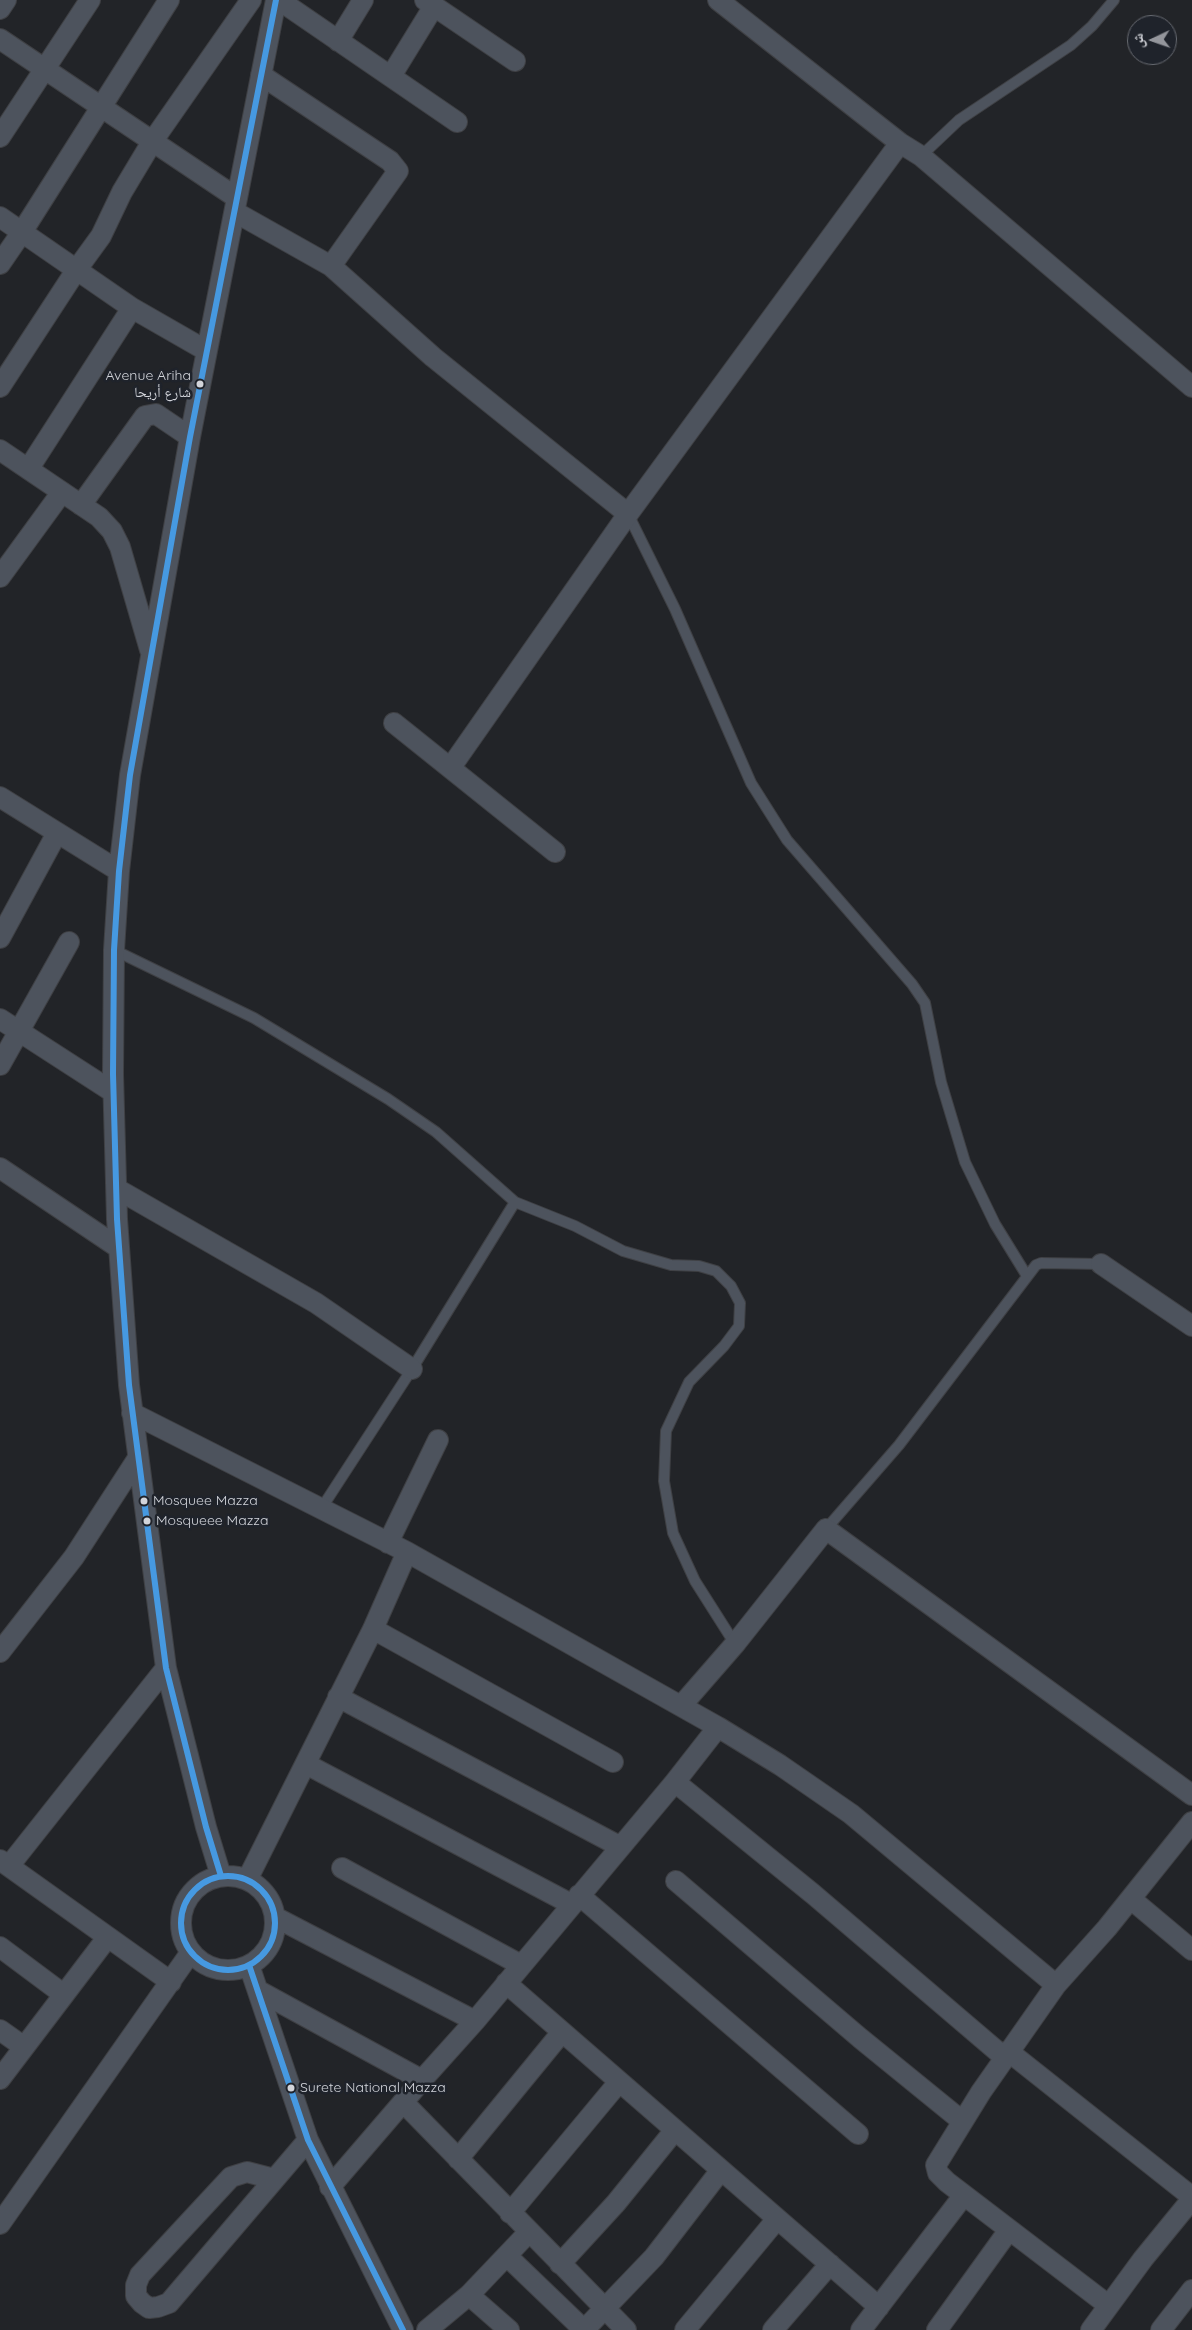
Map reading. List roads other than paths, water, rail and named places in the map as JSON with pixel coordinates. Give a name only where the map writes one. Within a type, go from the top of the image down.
[{"type":"street","points":[[0,9],[6,0]]},
{"type":"street","points":[[0,137],[90,0]]},
{"type":"street","points":[[0,264],[169,0]]},
{"type":"street","points":[[0,388],[107,226],[122,192],[152,142],[251,0]]},
{"type":"street","points":[[221,1876],[206,1827],[166,1668],[132,1413],[123,1325],[113,1092],[114,950],[119,871],[130,775],[190,437],[277,0],[457,122]]},
{"type":"street","points":[[338,40],[362,0]]},
{"type":"street","points":[[718,0],[900,142],[921,156],[1192,387]]},
{"type":"street","points":[[390,76],[430,3],[515,61]]},
{"type":"street","points":[[0,40],[152,142],[236,205],[331,266],[433,357],[628,514]]},
{"type":"street","points":[[261,75],[390,161],[398,171],[331,266]]},
{"type":"street","points":[[451,767],[628,514],[900,142]]},
{"type":"street","points":[[0,217],[132,308],[207,351]]},
{"type":"street","points":[[28,468],[132,308]]},
{"type":"street","points":[[81,505],[145,416],[156,414],[190,437]]},
{"type":"street","points":[[1,452],[28,468],[99,517],[112,531],[120,547],[151,654]]},
{"type":"street","points":[[0,577],[62,492]]},
{"type":"street","points":[[394,722],[556,852]]},
{"type":"street","points":[[0,797],[119,871]]},
{"type":"street","points":[[0,938],[57,833]]},
{"type":"street","points":[[0,1065],[69,942]]},
{"type":"street","points":[[0,1019],[113,1092]]},
{"type":"street","points":[[0,1168],[119,1248]]},
{"type":"street","points":[[117,1189],[316,1303],[412,1369]]},
{"type":"street","points":[[1101,1264],[1192,1326]]},
{"type":"street","points":[[132,1413],[407,1552],[682,1706],[780,1765],[852,1814],[1056,1984]]},
{"type":"street","points":[[388,1543],[438,1440]]},
{"type":"street","points":[[0,1652],[74,1557],[138,1458]]},
{"type":"street","points":[[682,1706],[735,1644],[826,1529],[1192,1795]]},
{"type":"street","points":[[247,1880],[373,1629],[407,1552]]},
{"type":"street","points":[[373,1629],[613,1762]]},
{"type":"street","points":[[166,1668],[4,1863],[171,1982]]},
{"type":"street","points":[[338,1697],[619,1846]]},
{"type":"street","points":[[330,2187],[475,2021],[718,1727]]},
{"type":"street","points":[[306,1764],[575,1899],[858,2134]]},
{"type":"street","points":[[674,1782],[1006,2054],[1192,2198],[1108,2305],[1091,2330]]},
{"type":"street","points":[[1108,2305],[964,2195],[938,2173],[936,2165],[1006,2054],[1056,1984],[1131,1899],[1192,1822]]},
{"type":"street","points":[[342,1868],[521,1965]]},
{"type":"street","points":[[221,1876],[234,1876],[247,1880],[260,1889],[270,1902],[275,1917],[270,1945],[261,1957],[237,1970],[212,1968],[200,1961],[191,1952],[184,1940],[181,1926],[185,1906],[196,1888],[208,1880],[221,1876]]},
{"type":"street","points":[[676,1881],[962,2122]]},
{"type":"street","points":[[1131,1899],[1192,1950]]},
{"type":"street","points":[[275,1917],[475,2021]]},
{"type":"street","points":[[0,2080],[107,1938]]},
{"type":"street","points":[[0,1948],[63,1994]]},
{"type":"street","points":[[1,2219],[191,1952]]},
{"type":"street","points":[[249,1965],[308,2140],[402,2330]]},
{"type":"street","points":[[506,1983],[879,2307]]},
{"type":"street","points":[[259,1991],[422,2080]]},
{"type":"street","points":[[0,2030],[24,2048]]},
{"type":"street","points":[[458,2159],[562,2032]]},
{"type":"street","points":[[510,2213],[619,2082]]},
{"type":"street","points":[[403,2102],[626,2330]]},
{"type":"street","points":[[545,2292],[675,2130]]},
{"type":"street","points":[[274,2179],[247,2172],[232,2177],[140,2275],[136,2285],[136,2296],[142,2303],[150,2308],[169,2303],[308,2140]]},
{"type":"street","points":[[507,2256],[584,2330],[654,2257],[721,2170]]},
{"type":"street","points":[[861,2330],[964,2195]]},
{"type":"street","points":[[685,2330],[777,2219]]},
{"type":"street","points":[[937,2330],[1009,2230]]},
{"type":"street","points":[[427,2330],[469,2295],[529,2232]]},
{"type":"street","points":[[773,2330],[830,2264]]},
{"type":"street","points":[[469,2295],[509,2330]]},
{"type":"street","points":[[1161,2330],[1190,2297]]},
{"type":"lane","points":[[921,156],[958,120],[1071,45],[1092,26],[1114,0]]},
{"type":"lane","points":[[628,514],[675,609],[751,782],[787,840],[912,984],[925,1003],[941,1082],[965,1162],[995,1224],[1027,1276]]},
{"type":"lane","points":[[114,950],[254,1018],[388,1099],[436,1132],[515,1202],[575,1226],[623,1251],[671,1265],[699,1266],[716,1270],[731,1286],[740,1303],[739,1326],[724,1346],[689,1382],[666,1431],[664,1481],[673,1533],[695,1581],[735,1644]]},
{"type":"lane","points":[[321,1509],[412,1369],[515,1202]]},
{"type":"lane","points":[[826,1529],[899,1445],[1036,1265],[1041,1263],[1101,1264]]},
{"type":"place","name":"Avenue Ariha شارع أريحا","points":[[200,384]]},
{"type":"place","name":"Mosquee Mazza","points":[[144,1501]]},
{"type":"place","name":"Mosqueee Mazza","points":[[147,1521]]},
{"type":"place","name":"Surete National Mazza","points":[[291,2088]]}]
